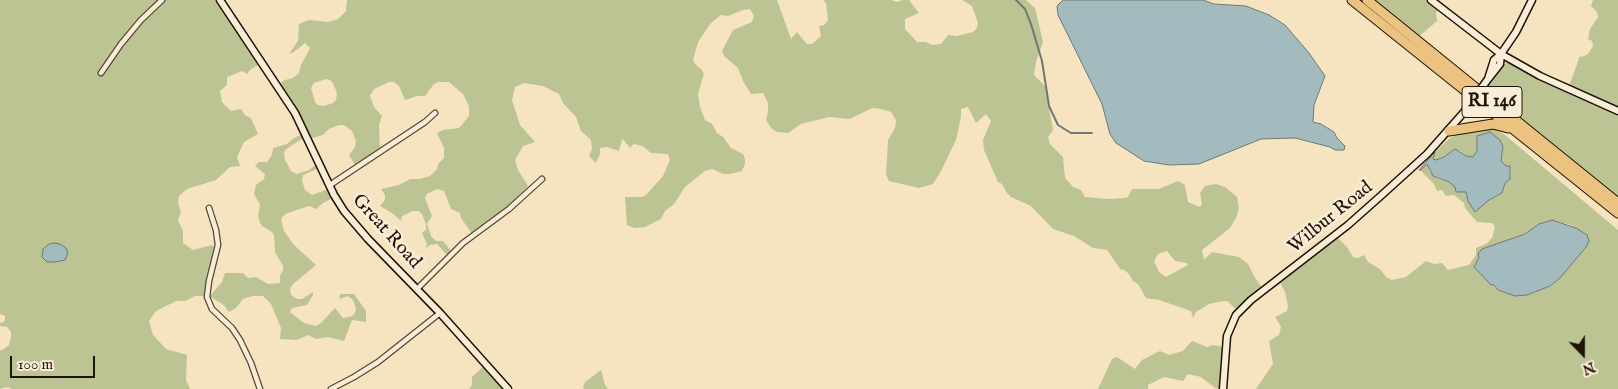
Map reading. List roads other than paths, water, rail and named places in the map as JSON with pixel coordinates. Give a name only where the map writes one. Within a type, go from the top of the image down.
[{"type":"highway","name":"RI 146","points":[[1352,0],[1618,213]]},
{"type":"highway","name":"RI 146","points":[[1367,0],[1618,203]]},
{"type":"highway","points":[[1449,131],[1493,124],[1516,132]]},
{"type":"street","points":[[101,73],[121,44],[141,20],[162,0]]},
{"type":"street","name":"Great Road","points":[[220,0],[295,113],[341,207],[355,225],[440,312],[508,389]]},
{"type":"street","points":[[1431,0],[1501,54],[1540,76],[1618,111]]},
{"type":"street","name":"Wilbur Road","points":[[1223,389],[1227,336],[1236,315],[1247,304],[1371,205],[1420,161],[1449,131],[1500,64],[1501,54],[1516,32],[1532,0]]},
{"type":"street","points":[[330,185],[425,122],[435,113]]},
{"type":"street","points":[[417,289],[463,243],[509,209],[542,179]]},
{"type":"street","points":[[209,208],[218,244],[207,297],[212,309],[232,328],[240,340],[251,362],[260,389]]},
{"type":"street","points":[[332,389],[372,366],[440,312]]},
{"type":"water","points":[[1063,0],[1203,0],[1214,4],[1246,6],[1269,15],[1285,25],[1309,53],[1325,76],[1314,105],[1313,122],[1321,124],[1334,132],[1345,146],[1344,150],[1335,150],[1295,138],[1261,139],[1199,164],[1169,165],[1144,161],[1116,143],[1110,134],[1102,104],[1058,15],[1057,6]]},
{"type":"water","points":[[1490,132],[1500,140],[1503,146],[1501,161],[1506,166],[1510,166],[1510,179],[1505,183],[1502,193],[1489,200],[1475,212],[1468,201],[1466,192],[1456,192],[1455,187],[1449,182],[1433,176],[1427,164],[1419,170],[1435,152],[1433,159],[1436,160],[1455,149],[1466,156],[1473,157],[1477,151],[1477,136]]},
{"type":"water","points":[[1552,220],[1576,228],[1587,235],[1589,241],[1560,278],[1550,286],[1527,295],[1515,296],[1498,290],[1474,267],[1479,257],[1478,254],[1482,249],[1525,234],[1539,224]]},
{"type":"water","points":[[54,243],[66,248],[68,253],[65,260],[47,262],[42,257],[43,249],[49,244]]},
{"type":"waterway","points":[[1016,0],[1025,9],[1031,24],[1042,61],[1049,106],[1058,125],[1071,133],[1092,133]]}]
